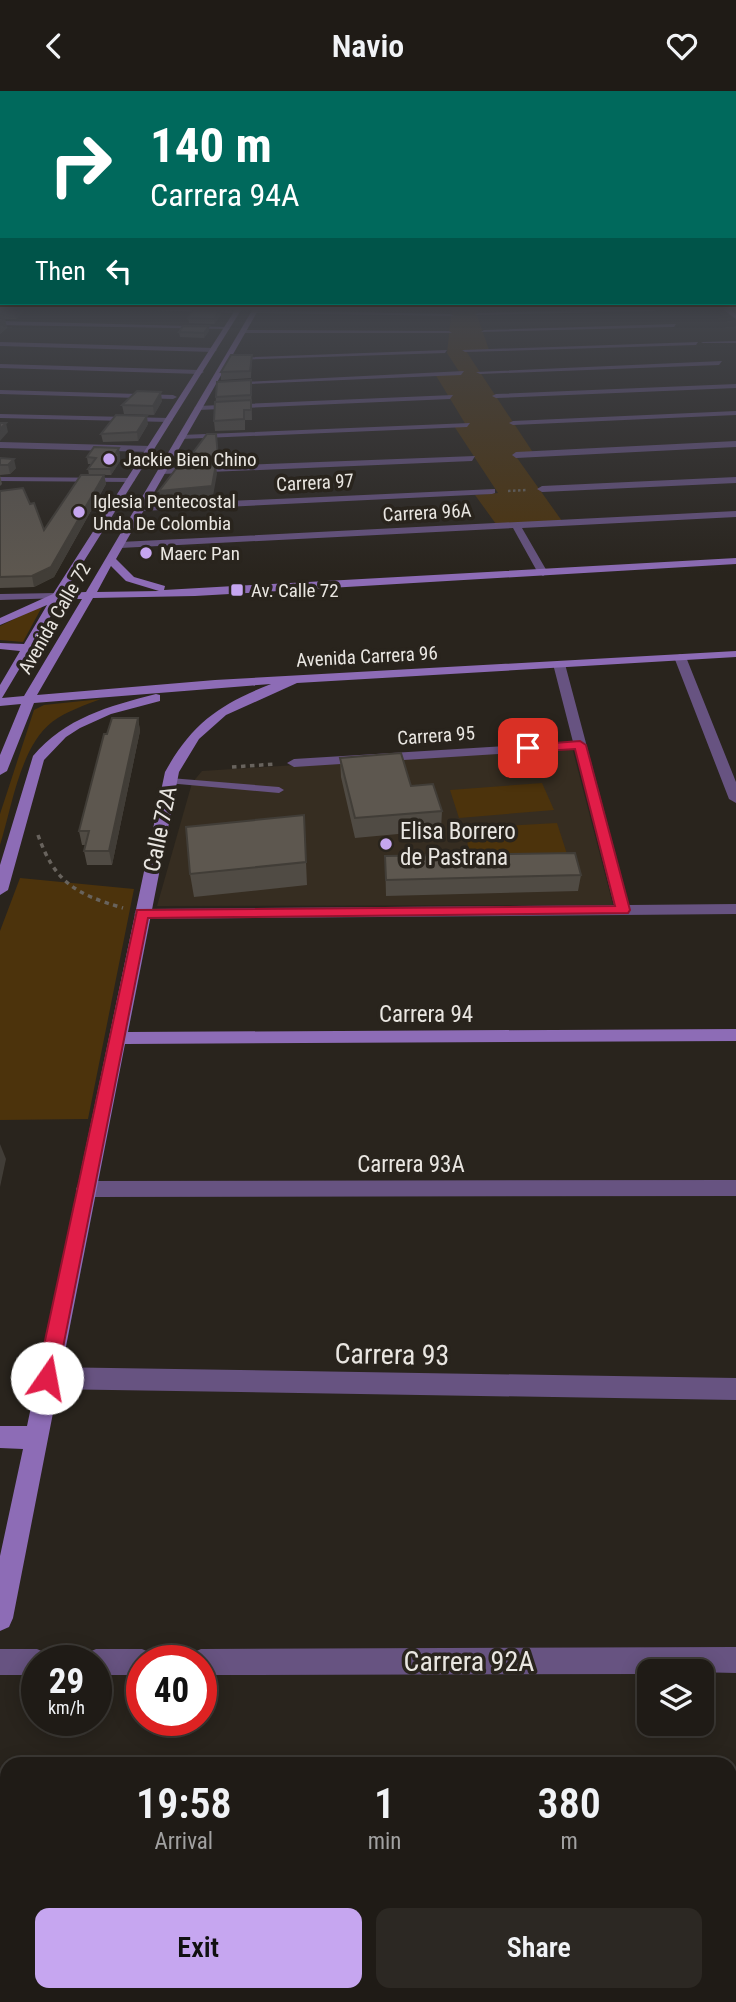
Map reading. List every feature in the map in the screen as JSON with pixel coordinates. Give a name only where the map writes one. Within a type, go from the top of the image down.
[{"type":"main road","name":"Avenida Calle 72","points":[[0,695],[57,596],[185,396]]},
{"type":"main road","name":"Avenida Calle 72","points":[[0,771],[29,699],[205,396]]},
{"type":"main road","points":[[111,560],[136,582],[195,593]]},
{"type":"main road","points":[[0,622],[57,596],[195,593],[736,561]]},
{"type":"main road","points":[[0,646],[28,648]]},
{"type":"main road","name":"Avenida Carrera 96","points":[[0,702],[215,684],[736,654]]},
{"type":"main road","name":"Calle 72A","points":[[0,1618],[170,781],[181,751],[203,724],[259,693],[294,680]]},
{"type":"main road","points":[[0,890],[38,759],[47,745],[68,730],[110,710],[215,684]]},
{"type":"main road","name":"Carrera 94","points":[[117,1038],[736,1035]]},
{"type":"main road","points":[[0,1437],[36,1438]]},
{"type":"street","points":[[145,396],[173,397]]},
{"type":"street","points":[[198,408],[450,397]]},
{"type":"street","points":[[513,422],[736,412]]},
{"type":"street","points":[[0,416],[169,421]]},
{"type":"street","points":[[181,437],[467,425]]},
{"type":"street","points":[[516,455],[736,444]]},
{"type":"street","points":[[0,445],[151,449]]},
{"type":"street","points":[[162,471],[472,458]]},
{"type":"street","points":[[542,489],[736,480]]},
{"type":"street","name":"Carrera 97","points":[[141,508],[492,491]]},
{"type":"street","name":"Carrera 96A","points":[[120,545],[736,514]]},
{"type":"street","points":[[516,525],[543,572]]},
{"type":"street","points":[[0,597],[57,596]]},
{"type":"street","points":[[680,657],[736,799]]},
{"type":"street","points":[[559,664],[623,910]]},
{"type":"street","name":"Carrera 95","points":[[294,763],[580,745]]},
{"type":"street","points":[[142,914],[736,909]]},
{"type":"street","name":"Carrera 93A","points":[[86,1189],[736,1188]]},
{"type":"street","name":"Carrera 93","points":[[47,1378],[736,1389]]},
{"type":"street","name":"Carrera 92A","points":[[217,1661],[736,1660]]},
{"type":"street","points":[[0,1662],[21,1662]]},
{"type":"lane","points":[[0,479],[132,480]]},
{"type":"lane","points":[[170,781],[279,790]]},
{"type":"path","points":[[492,491],[542,489]]},
{"type":"path","points":[[36,825],[50,869],[74,891],[142,914]]},
{"type":"shaded area","points":[[448,396],[496,396],[534,454],[515,455],[562,521],[496,524],[475,495],[498,493],[454,426],[466,425]]},
{"type":"shaded area","points":[[43,605],[23,642],[0,640],[0,626]]},
{"type":"shaded area","points":[[101,699],[52,722],[32,746],[18,779],[0,845],[0,814],[34,710],[44,705]]},
{"type":"shaded area","name":"Elisa Borrero de Pastrana","points":[[572,747],[613,905],[157,906],[192,783],[202,771]]},
{"type":"shaded area","points":[[542,783],[554,810],[459,818],[450,790]]},
{"type":"shaded area","points":[[557,823],[567,854],[471,859],[464,828]]},
{"type":"shaded area","points":[[20,878],[134,889],[88,1119],[0,1120],[0,931]]},
{"type":"building","points":[[131,396],[159,396],[153,406],[122,405]]},
{"type":"building","points":[[251,400],[251,410],[244,410],[244,419],[214,421],[215,402]]},
{"type":"building","points":[[116,415],[147,416],[137,432],[101,434]]},
{"type":"building","points":[[207,434],[216,434],[218,457],[189,458]]},
{"type":"building","points":[[94,447],[119,448],[116,453],[119,455],[110,469],[88,469],[96,458],[87,457]]},
{"type":"building","points":[[0,458],[14,459],[8,465],[0,465]]},
{"type":"building","points":[[216,464],[212,486],[159,491],[179,465]]},
{"type":"building","points":[[81,475],[104,475],[51,567],[32,576],[0,577],[0,491],[23,488],[30,504],[34,503],[44,530]]},
{"type":"building","points":[[112,718],[138,718],[109,851],[84,851],[89,831],[79,831],[104,734],[107,734]]},
{"type":"building","points":[[401,753],[411,786],[433,784],[442,811],[355,818],[340,758]]},
{"type":"building","points":[[304,815],[306,862],[190,874],[186,827]]},
{"type":"building","points":[[575,853],[581,875],[386,880],[385,856]]},
{"type":"place","name":"Jackie Bien Chino","points":[[109,459]]},
{"type":"place","name":"Iglesia Pentecostal Unda De Colombia","points":[[79,512]]},
{"type":"place","name":"Maerc Pan","points":[[146,553]]},
{"type":"place","name":"Av. Calle 72","points":[[237,590]]},
{"type":"place","name":"Elisa Borrero de Pastrana","points":[[386,844]]},
{"type":"route","points":[[47,1378],[142,914],[623,910],[580,745],[528,748]]}]
